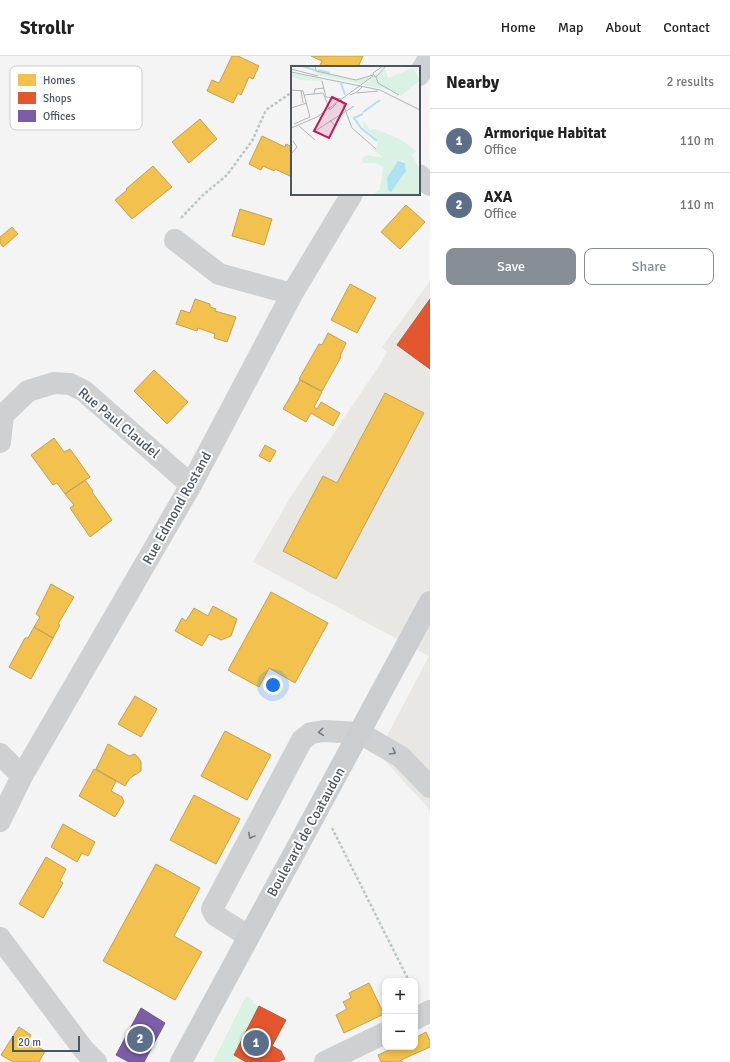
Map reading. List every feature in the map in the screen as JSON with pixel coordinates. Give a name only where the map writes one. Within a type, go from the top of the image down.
[{"type":"main road","name":"Boulevard de Coataudon","points":[[181,1062],[430,602]]},
{"type":"street","points":[[420,176],[430,185]]},
{"type":"street","name":"Rue Edmond Rostand","points":[[0,821],[22,776],[191,485],[292,294],[351,195]]},
{"type":"street","points":[[175,240],[219,274],[292,294]]},
{"type":"street","name":"Rue Paul Claudel","points":[[0,442],[3,415],[28,391],[54,383],[70,384],[84,391],[191,485]]},
{"type":"street","points":[[248,936],[215,915],[212,909],[302,740],[311,733],[324,731],[360,733],[400,757],[430,787]]},
{"type":"street","points":[[0,754],[22,776]]},
{"type":"street","points":[[0,938],[84,1050],[96,1062]]},
{"type":"street","points":[[418,1017],[430,1011]]},
{"type":"street","points":[[325,1062],[382,1034]]},
{"type":"path","points":[[175,240],[181,218],[203,195],[227,175],[252,141],[266,110],[291,93]]},
{"type":"path","points":[[321,805],[408,978]]},
{"type":"shaded area","points":[[430,281],[430,810],[378,753],[429,656],[253,562],[290,498],[381,363],[387,352],[382,347]]},
{"type":"green space","points":[[246,996],[253,1000],[253,1003],[259,1006],[234,1055],[246,1062],[213,1062]]},
{"type":"building: Homes","points":[[232,56],[238,56],[259,66],[253,79],[249,77],[241,95],[238,93],[233,103],[207,91],[212,80],[219,83]]},
{"type":"building: Homes","points":[[311,56],[363,56],[358,66],[322,66],[320,65],[322,61]]},
{"type":"building: Homes","points":[[200,119],[217,139],[189,163],[172,142]]},
{"type":"building: Homes","points":[[262,136],[285,147],[286,144],[291,146],[291,177],[275,169],[274,171],[263,166],[261,170],[249,164]]},
{"type":"building: Homes","points":[[153,166],[172,187],[132,219],[115,200]]},
{"type":"building: Homes","points":[[406,205],[425,222],[400,249],[381,232]]},
{"type":"building: Homes","points":[[240,209],[272,219],[264,245],[232,236]]},
{"type":"building: Homes","points":[[12,227],[18,234],[3,247],[0,243],[0,237]]},
{"type":"building: Homes","points":[[350,284],[376,298],[357,333],[331,320]]},
{"type":"building: Homes","points":[[195,299],[210,304],[210,307],[216,309],[215,311],[236,317],[227,342],[214,338],[215,334],[198,328],[197,331],[176,324],[181,310],[190,313]]},
{"type":"building: Homes","points":[[328,333],[346,343],[340,356],[341,357],[322,391],[299,379],[319,344],[322,345]]},
{"type":"building: Homes","points":[[154,370],[188,402],[167,424],[134,391]]},
{"type":"building: Homes","points":[[300,380],[322,392],[314,407],[317,409],[321,402],[340,413],[333,426],[311,413],[306,422],[283,409]]},
{"type":"building: Homes","points":[[385,393],[424,413],[336,579],[283,551],[323,476],[337,483]]},
{"type":"building: Homes","points":[[54,438],[64,452],[70,449],[90,477],[65,494],[57,483],[53,485],[31,455]]},
{"type":"building: Homes","points":[[265,445],[276,451],[270,462],[259,456]]},
{"type":"building: Homes","points":[[85,480],[112,520],[90,537],[70,508],[74,505],[65,494]]},
{"type":"building: Homes","points":[[51,584],[74,597],[58,624],[60,625],[53,638],[34,627],[40,617],[36,614]]},
{"type":"building: Homes","points":[[271,592],[328,623],[295,683],[269,668],[259,687],[228,670]]},
{"type":"building: Homes","points":[[213,606],[237,619],[231,636],[221,640],[209,634],[202,646],[175,631],[182,618],[186,621],[194,608],[208,616]]},
{"type":"building: Homes","points":[[34,627],[53,638],[31,679],[9,667],[25,638],[28,638]]},
{"type":"building: Homes","points":[[135,696],[157,709],[141,737],[118,724]]},
{"type":"building: Homes","points":[[225,731],[271,755],[247,800],[201,776]]},
{"type":"building: Homes","points":[[108,744],[129,756],[135,754],[141,761],[141,771],[130,778],[125,786],[96,769]]},
{"type":"building: Homes","points":[[94,769],[116,781],[111,791],[122,797],[124,802],[115,817],[79,796]]},
{"type":"building: Homes","points":[[194,795],[240,819],[216,864],[170,840]]},
{"type":"building: Homes","points":[[63,824],[95,842],[88,856],[82,853],[77,862],[51,847]]},
{"type":"building: Homes","points":[[46,857],[66,869],[60,881],[63,883],[43,918],[19,904]]},
{"type":"building: Homes","points":[[156,864],[200,888],[174,936],[202,952],[175,1000],[103,961]]},
{"type":"building: Homes","points":[[369,983],[382,1010],[382,1015],[344,1033],[336,1015],[347,1009],[343,1002],[351,998],[349,993]]},
{"type":"building: Homes","points":[[19,1027],[31,1035],[28,1041],[45,1051],[39,1062],[13,1062],[1,1055]]},
{"type":"building: Homes","points":[[426,1032],[430,1041],[430,1047],[401,1060],[402,1062],[381,1062],[378,1055],[389,1050],[418,1050],[418,1036]]},
{"type":"building: Shops","points":[[430,299],[430,369],[397,345]]},
{"type":"building: Shops","points":[[259,1006],[286,1020],[272,1046],[281,1051],[285,1059],[277,1062],[246,1062],[234,1055]]},
{"type":"building: Offices","points":[[141,1008],[165,1023],[144,1062],[129,1062],[116,1055]]},
{"type":"place","name":"AXA","points":[[140,1039]]},
{"type":"place","name":"Armorique Habitat","points":[[256,1043]]}]
